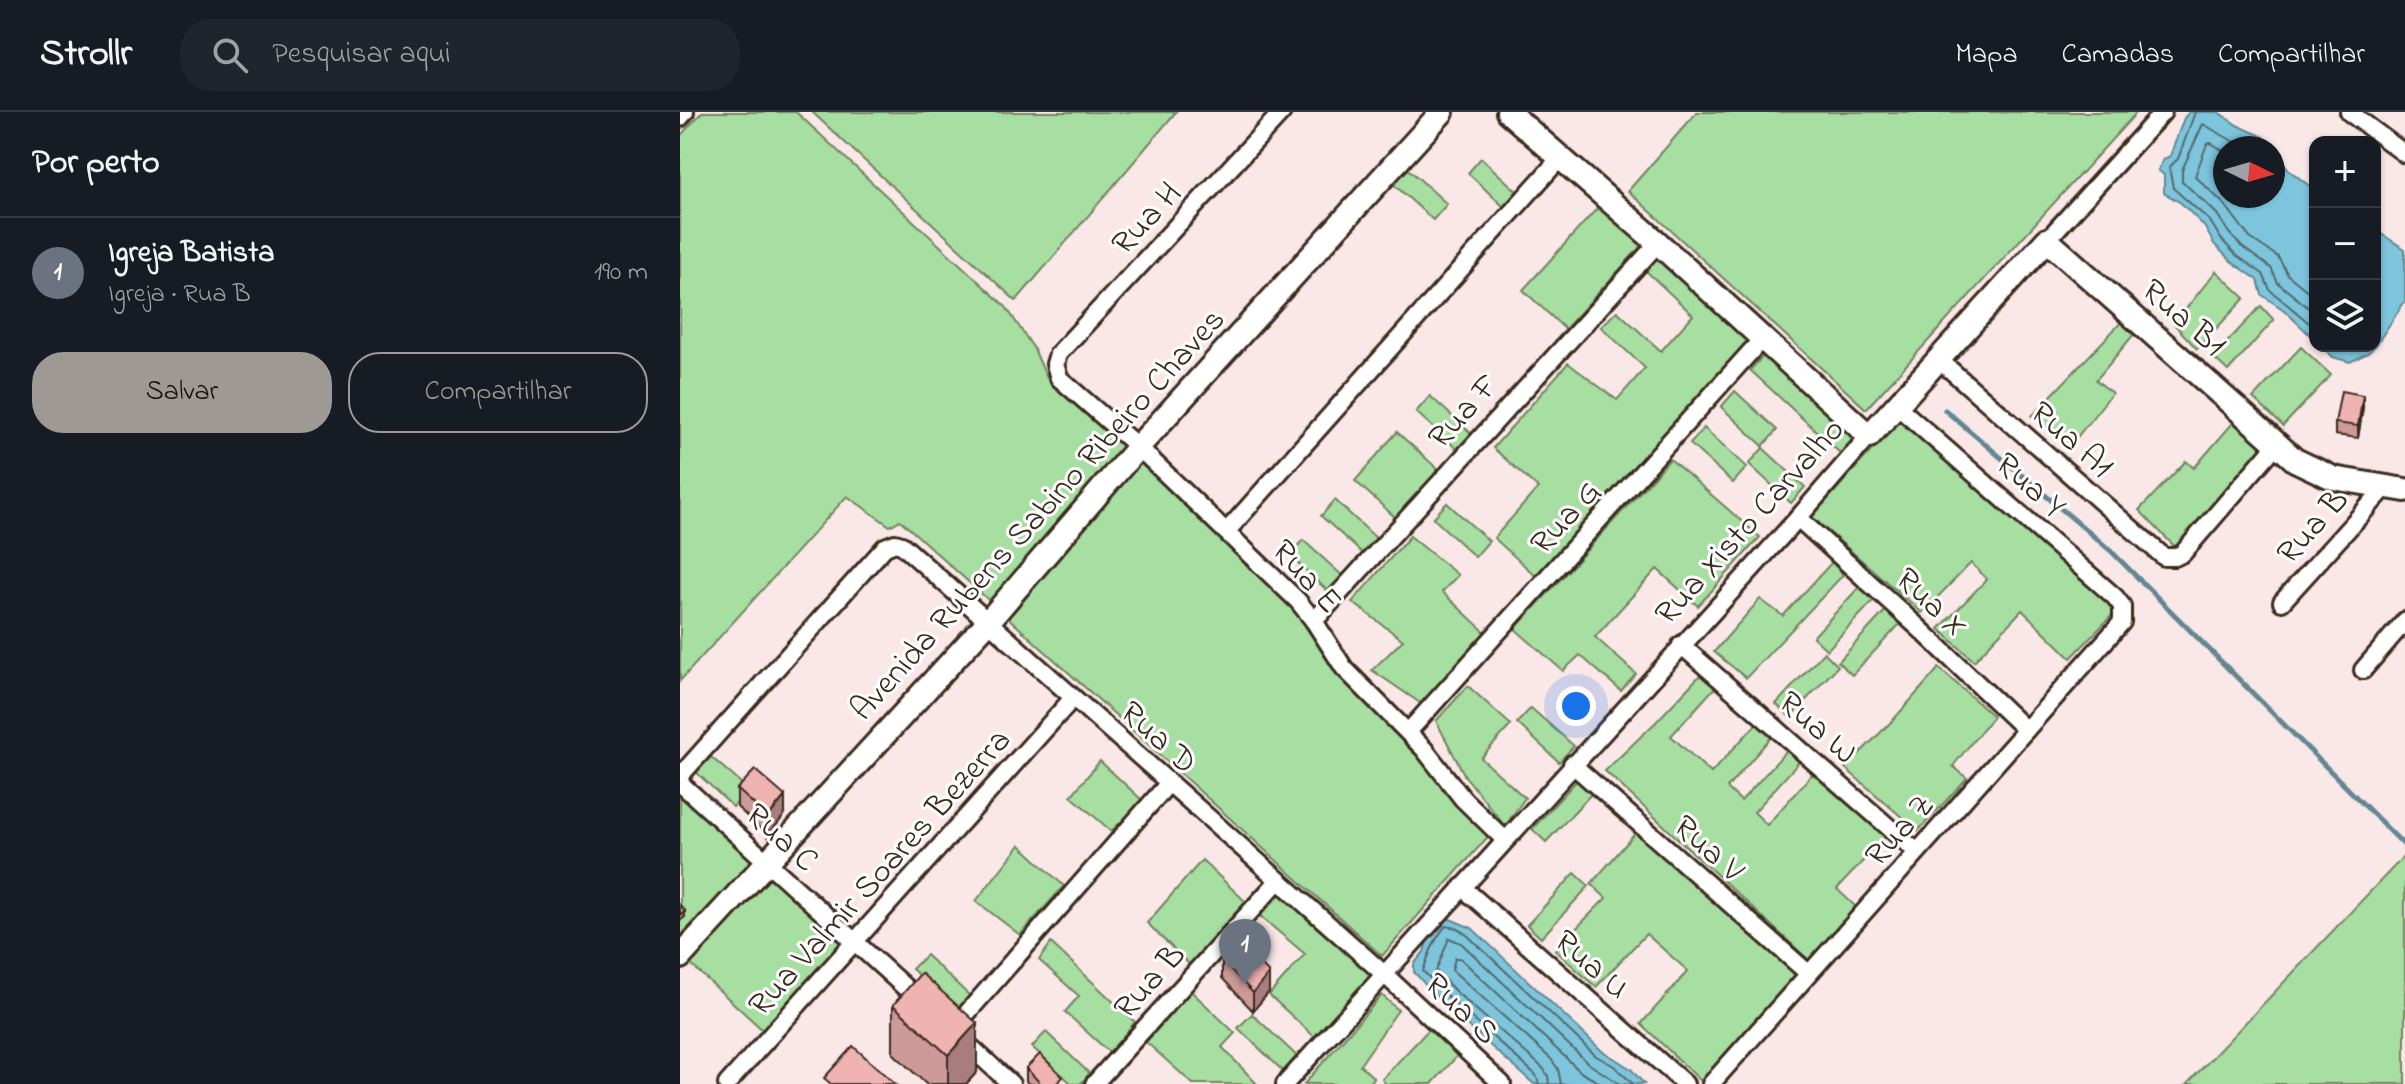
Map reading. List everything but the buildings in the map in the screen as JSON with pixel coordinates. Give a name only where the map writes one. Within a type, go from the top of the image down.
[{"type":"street","points":[[680,118],[685,112]]},
{"type":"street","name":"Rua H","points":[[1055,364],[1061,351],[1282,112]]},
{"type":"street","name":"Avenida Rubens Sabino Ribeiro Chaves","points":[[680,957],[987,623],[1138,447],[1442,112]]},
{"type":"street","points":[[1508,112],[1658,243],[1869,436]]},
{"type":"street","name":"Rua Xisto Carvalho","points":[[1285,1084],[2163,112]]},
{"type":"street","points":[[2349,112],[2405,154]]},
{"type":"street","points":[[1227,531],[1560,158]]},
{"type":"street","name":"Rua B1","points":[[2047,240],[2276,445],[2313,470],[2356,484],[2395,489]]},
{"type":"street","name":"Rua F","points":[[1314,621],[1658,243]]},
{"type":"street","name":"Rua G","points":[[1408,732],[1762,339]]},
{"type":"street","name":"Rua A1","points":[[1938,359],[2157,552],[2170,558],[2183,553],[2276,445]]},
{"type":"street","name":"Rua E","points":[[1055,364],[1059,378],[1138,447],[1298,601],[1344,668],[1408,732],[1463,799],[1504,839]]},
{"type":"street","name":"Rua Y","points":[[1897,406],[2115,597],[2123,611]]},
{"type":"street","name":"Rua B","points":[[2282,602],[2395,489]]},
{"type":"street","name":"Rua X","points":[[1798,518],[2026,730]]},
{"type":"street","name":"Rua D","points":[[680,776],[885,547],[895,543],[905,547],[1384,974]]},
{"type":"street","name":"Rua Z","points":[[1711,1084],[2120,626],[2123,611]]},
{"type":"street","points":[[2363,670],[2405,621]]},
{"type":"street","name":"Rua W","points":[[1681,645],[1917,852]]},
{"type":"street","name":"Rua Valmir Soares Bezerra","points":[[727,1084],[1073,698]]},
{"type":"street","name":"Rua V","points":[[1572,764],[1808,973]]},
{"type":"street","name":"Rua C","points":[[680,783],[1011,1084]]},
{"type":"street","points":[[941,1020],[1168,784]]},
{"type":"street","name":"Rua B","points":[[1094,1084],[1278,881]]},
{"type":"street","name":"Rua U","points":[[1462,887],[1685,1084]]},
{"type":"street","name":"Rua S","points":[[1384,974],[1502,1084]]},
{"type":"green space","points":[[702,112],[796,112],[1006,307],[1034,349],[1047,378],[1123,443],[1303,610],[1494,830],[1382,956],[900,520],[890,526],[847,496],[680,681],[680,136]]},
{"type":"green space","points":[[812,112],[1176,112],[1016,301]]},
{"type":"green space","points":[[1697,112],[2137,112],[1866,409],[1628,191]]},
{"type":"green space","points":[[1481,158],[1519,193],[1505,208],[1468,173]]},
{"type":"green space","points":[[1404,165],[1447,204],[1433,220],[1390,181]]},
{"type":"green space","points":[[1602,203],[1644,243],[1565,329],[1523,290]]},
{"type":"green space","points":[[1661,254],[1752,336],[1538,578],[1494,538],[1538,488],[1493,448],[1568,363],[1617,400],[1645,368],[1601,327],[1617,311],[1661,351],[1693,315],[1646,271]]},
{"type":"green space","points":[[2216,271],[2245,298],[2197,349],[2174,324]]},
{"type":"green space","points":[[2261,306],[2274,320],[2228,371],[2213,357]]},
{"type":"green space","points":[[2128,315],[2139,328],[2096,380],[2112,393],[2070,446],[2032,416]]},
{"type":"green space","points":[[2301,347],[2331,375],[2283,426],[2253,398]]},
{"type":"green space","points":[[1766,353],[1856,435],[1840,453],[1750,370]]},
{"type":"green space","points":[[1735,391],[1777,430],[1763,446],[1721,407]]},
{"type":"green space","points":[[1430,396],[1473,435],[1459,451],[1416,412]]},
{"type":"green space","points":[[1902,416],[2119,608],[2071,658],[2022,610],[1974,661],[1939,629],[1987,579],[1971,563],[1922,613],[1812,517]]},
{"type":"green space","points":[[2238,417],[2264,444],[2176,548],[2139,510],[2186,461],[2194,468]]},
{"type":"green space","points":[[1704,428],[1747,467],[1733,483],[1690,444]]},
{"type":"green space","points":[[1397,432],[1440,471],[1397,519],[1355,481]]},
{"type":"green space","points":[[1763,448],[1805,487],[1791,503],[1749,464]]},
{"type":"green space","points":[[1670,459],[1760,537],[1698,606],[1657,569],[1595,637],[1636,674],[1621,691],[1580,655],[1563,671],[1515,629]]},
{"type":"green space","points":[[1335,500],[1377,539],[1363,554],[1321,516]]},
{"type":"green space","points":[[1447,503],[1489,541],[1475,557],[1433,518]]},
{"type":"green space","points":[[1410,536],[1458,575],[1442,592],[1486,633],[1423,705],[1372,670],[1403,640],[1352,602]]},
{"type":"green space","points":[[1303,540],[1345,578],[1331,594],[1289,555]]},
{"type":"green space","points":[[1832,562],[1843,575],[1746,678],[1714,652],[1760,599],[1783,616]]},
{"type":"green space","points":[[1861,585],[1875,599],[1827,650],[1813,637]]},
{"type":"green space","points":[[1886,610],[1900,624],[1852,675],[1838,662]]},
{"type":"green space","points":[[1824,652],[1838,666],[1790,717],[1776,704]]},
{"type":"green space","points":[[1939,668],[1993,716],[1953,766],[1967,778],[1918,831],[1845,768]]},
{"type":"green space","points":[[1704,671],[1718,684],[1671,736],[1711,773],[1759,721],[1773,735],[1727,788],[1741,801],[1788,749],[1800,761],[1754,812],[1767,825],[1814,772],[1887,835],[1837,889],[1856,907],[1810,961],[1605,771]]},
{"type":"green space","points":[[1468,686],[1511,725],[1481,758],[1525,798],[1505,826],[1465,776],[1436,721]]},
{"type":"green space","points":[[1531,708],[1574,746],[1559,762],[1517,723]]},
{"type":"green space","points":[[711,757],[749,790],[733,807],[696,772]]},
{"type":"green space","points":[[1100,761],[1144,802],[1111,831],[1071,796]]},
{"type":"green space","points":[[1580,777],[1594,791],[1546,842],[1532,829]]},
{"type":"green space","points":[[683,791],[755,860],[680,936],[680,794]]},
{"type":"green space","points":[[1639,829],[1796,974],[1701,1081],[1641,1024],[1688,971],[1646,934],[1596,987],[1555,950],[1606,898],[1591,884]]},
{"type":"green space","points":[[1020,845],[1064,886],[1020,935],[976,901]]},
{"type":"green space","points":[[2405,855],[2405,1084],[2187,1084]]},
{"type":"green space","points":[[1202,860],[1246,902],[1190,965],[1147,923]]},
{"type":"green space","points":[[1575,873],[1589,886],[1541,938],[1527,925]]},
{"type":"green space","points":[[767,874],[844,945],[765,1032],[688,962]]},
{"type":"green space","points":[[1280,892],[1371,975],[1317,1039],[1269,995],[1305,954],[1260,916]]},
{"type":"green space","points":[[1051,943],[1135,1022],[1110,1053],[1065,1012],[1079,996],[1039,960]]},
{"type":"green space","points":[[926,955],[970,996],[957,1011],[912,969]]},
{"type":"green space","points":[[1191,991],[1235,1033],[1222,1047],[1257,1084],[1193,1084],[1146,1042]]},
{"type":"green space","points":[[1382,995],[1398,1010],[1360,1065],[1374,1078],[1369,1084],[1304,1084]]},
{"type":"green space","points":[[1252,1014],[1299,1058],[1285,1073],[1238,1028]]},
{"type":"green space","points":[[1431,1027],[1458,1055],[1432,1084],[1386,1084],[1382,1079]]},
{"type":"green space","points":[[1046,1032],[1090,1074],[1080,1084],[1072,1084],[1032,1047]]},
{"type":"water","points":[[2189,112],[2218,112],[2262,136],[2213,136],[2213,208],[2285,208],[2285,164],[2309,185],[2309,334],[2284,310],[2262,295],[2258,280],[2231,261],[2214,244],[2204,226],[2181,203],[2164,193],[2164,175],[2158,170],[2164,159],[2170,156]]},
{"type":"water","points":[[2381,234],[2405,249],[2405,301],[2381,337]]},
{"type":"water","points":[[2328,352],[2369,352],[2350,362]]},
{"type":"water","points":[[1445,917],[1472,928],[1601,1050],[1631,1069],[1644,1084],[1534,1084],[1444,1005],[1414,972],[1414,964],[1424,952],[1429,934]]},
{"type":"waterway","points":[[1945,410],[2111,551],[2405,846]]},
{"type":"place","name":"Igreja Batista","points":[[1245,985]]}]
